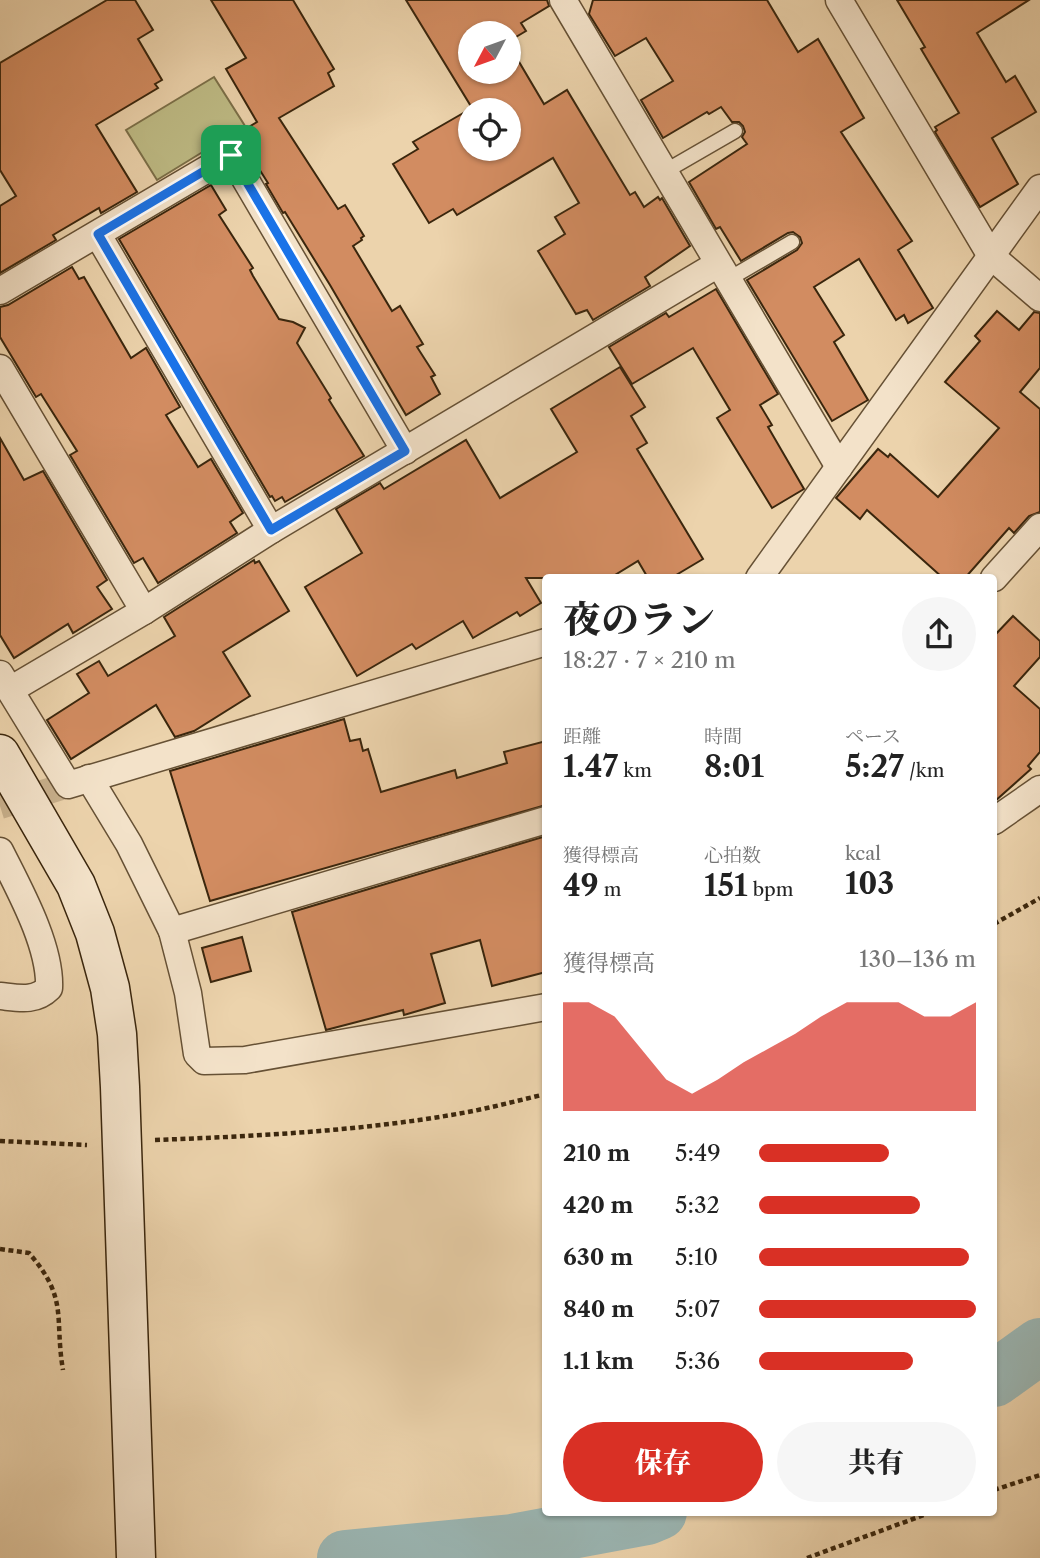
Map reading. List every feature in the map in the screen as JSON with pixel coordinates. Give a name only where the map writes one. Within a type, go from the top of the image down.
[{"type":"street","points":[[563,0],[839,467]]},
{"type":"street","points":[[839,0],[991,256],[1040,298]]},
{"type":"street","points":[[0,291],[231,155],[405,451]]},
{"type":"street","points":[[762,574],[1040,188]]},
{"type":"street","points":[[98,234],[271,530]]},
{"type":"street","points":[[542,643],[68,785],[5,682],[144,611],[271,530],[405,451],[722,272]]},
{"type":"street","points":[[0,368],[144,611]]},
{"type":"street","points":[[997,575],[1040,527]]},
{"type":"street","points":[[0,754],[76,885],[95,933],[110,988],[117,1034],[136,1558]]},
{"type":"street","points":[[89,778],[129,844],[172,932],[188,993],[197,1054],[204,1061],[245,1060],[542,1008]]},
{"type":"street","points":[[997,819],[1040,789]]},
{"type":"street","points":[[172,932],[542,821]]},
{"type":"street","points":[[0,850],[26,903],[50,970],[49,988],[41,996],[0,996]]},
{"type":"lane","points":[[664,172],[735,131]]},
{"type":"lane","points":[[722,272],[792,243]]},
{"type":"path","points":[[997,922],[1040,898]]},
{"type":"path","points":[[0,1141],[120,1148],[390,1123],[467,1112],[542,1095]]},
{"type":"path","points":[[0,1249],[29,1253],[47,1273],[58,1298],[63,1370]]},
{"type":"path","points":[[997,1489],[1040,1475]]},
{"type":"path","points":[[807,1558],[921,1516]]},
{"type":"shaded area","points":[[214,77],[245,126],[157,180],[126,130]]},
{"type":"building","points":[[107,0],[135,0],[153,30],[138,39],[162,80],[155,84],[158,88],[96,125],[137,192],[101,213],[99,208],[53,235],[56,240],[0,273],[0,206],[16,196],[0,170],[0,63]]},
{"type":"building","points":[[211,0],[293,0],[334,69],[328,73],[334,86],[279,118],[338,209],[345,205],[364,236],[353,246],[392,311],[400,306],[423,344],[417,347],[435,375],[431,377],[440,394],[406,415],[237,134],[257,122],[226,69],[246,58]]},
{"type":"building","points":[[406,0],[547,0],[549,6],[522,22],[458,21],[458,84],[522,84],[522,67],[544,104],[567,90],[630,195],[635,192],[644,207],[658,197],[660,200],[662,198],[690,246],[645,277],[650,286],[593,320],[587,310],[576,314],[538,251],[565,234],[555,217],[579,203],[553,158],[457,215],[453,209],[429,223],[393,164],[418,149],[413,142],[458,116],[458,161],[521,161],[521,98],[466,98]]},
{"type":"building","points":[[593,0],[767,0],[798,52],[818,39],[864,118],[841,132],[912,241],[898,250],[933,308],[908,323],[904,315],[896,320],[859,259],[814,287],[844,335],[834,342],[868,400],[832,421],[747,280],[797,250],[802,243],[800,237],[793,232],[788,233],[741,261],[720,227],[716,229],[689,182],[747,144],[742,137],[745,132],[743,126],[739,122],[732,122],[721,107],[709,114],[707,112],[663,138],[641,100],[673,81],[646,38],[615,56],[589,14]]},
{"type":"building","points":[[897,0],[1029,0],[977,33],[1006,82],[1015,76],[1036,112],[992,138],[1018,184],[980,207],[935,132],[935,127],[959,113],[921,49],[925,47]]},
{"type":"building","points":[[211,185],[226,210],[219,215],[253,268],[250,270],[253,276],[279,319],[305,328],[297,343],[364,456],[285,502],[282,497],[275,501],[270,497],[119,239]]},
{"type":"building","points":[[72,267],[79,279],[84,277],[131,358],[146,348],[180,407],[166,415],[198,467],[211,459],[243,513],[230,522],[237,533],[158,583],[143,558],[134,563],[70,455],[77,451],[41,394],[36,397],[0,337],[0,307],[8,305]]},
{"type":"building","points":[[716,289],[778,394],[760,405],[772,425],[768,427],[804,489],[772,508],[717,418],[730,410],[693,348],[632,384],[609,347],[666,313],[669,317]]},
{"type":"building","points":[[997,311],[1019,330],[1034,312],[1040,313],[1040,368],[1020,392],[1040,409],[1040,512],[1029,516],[1014,533],[1009,528],[969,574],[939,574],[867,510],[860,519],[836,498],[878,449],[888,457],[890,454],[938,497],[999,428],[945,382],[980,341],[975,336]]},
{"type":"building","points":[[620,367],[645,407],[631,416],[647,443],[637,449],[703,559],[678,574],[646,574],[638,561],[617,574],[542,574],[542,578],[526,578],[541,603],[520,616],[517,612],[473,638],[463,621],[416,649],[412,644],[357,676],[305,587],[362,553],[336,509],[380,483],[384,489],[466,440],[500,498],[577,452],[551,409]]},
{"type":"building","points":[[0,438],[24,480],[43,471],[107,580],[97,587],[112,609],[73,633],[68,624],[14,658],[0,635]]},
{"type":"building","points":[[254,560],[255,563],[259,561],[289,611],[223,652],[250,696],[194,731],[175,737],[156,705],[71,759],[47,720],[89,693],[77,674],[99,661],[108,676],[175,636],[164,617]]},
{"type":"building","points":[[1013,616],[1040,641],[1040,657],[1014,686],[1040,709],[1040,752],[1028,766],[1031,769],[997,799],[997,633]]},
{"type":"building","points":[[344,719],[350,741],[360,739],[363,751],[368,749],[381,792],[455,770],[457,778],[507,763],[504,752],[542,742],[542,806],[210,901],[170,771]]},
{"type":"building","points":[[542,837],[542,973],[492,986],[480,940],[431,954],[445,1003],[404,1015],[403,1010],[326,1030],[292,912]]},
{"type":"building","points":[[242,937],[251,971],[211,982],[202,948]]},
{"type":"waterway","points":[[997,1377],[1040,1346]]},
{"type":"waterway","points":[[345,1558],[512,1542],[649,1516]]},
{"type":"tunnel","points":[[0,806],[68,785]]},
{"type":"route","points":[[231,155],[405,451],[271,530],[98,234],[231,155]]}]
